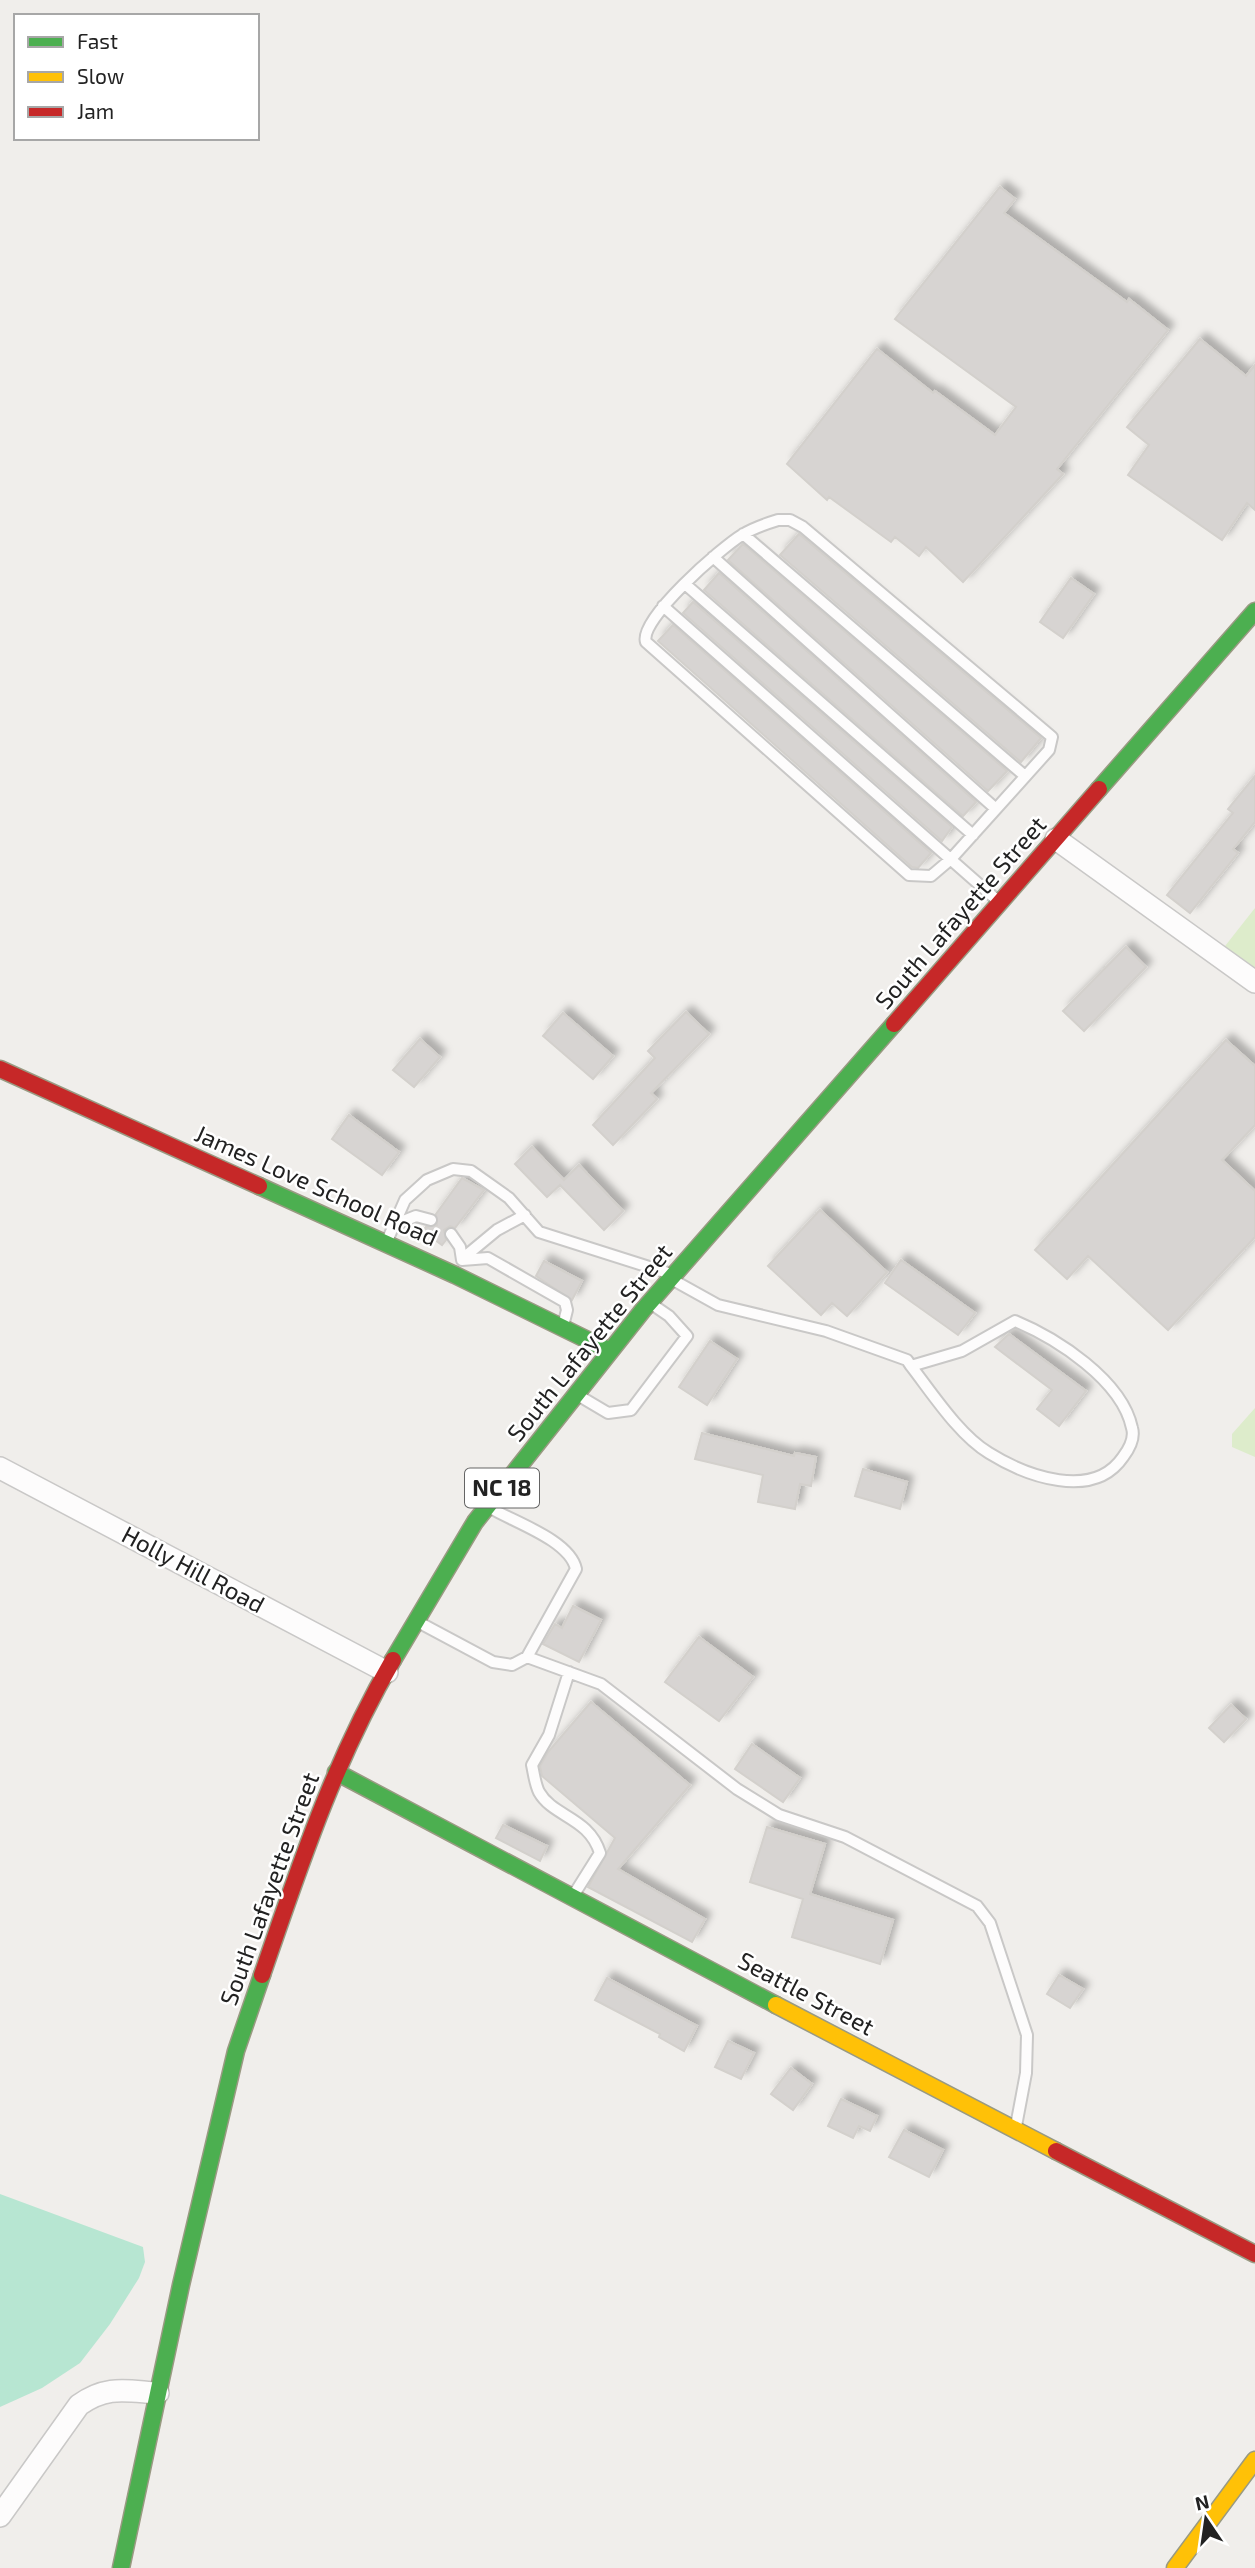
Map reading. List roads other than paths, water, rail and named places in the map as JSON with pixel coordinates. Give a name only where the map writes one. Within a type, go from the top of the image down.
[{"type":"main road","name":"South Lafayette Street","points":[[121,2568],[236,2051],[287,1896],[322,1802],[387,1672],[487,1507],[610,1350],[1255,611]]},
{"type":"main road","name":"James Love School Road","points":[[0,1069],[385,1244],[458,1267],[610,1350]]},
{"type":"main road","name":"Seattle Street","points":[[336,1772],[1255,2255]]},
{"type":"main road","points":[[1175,2568],[1255,2460]]},
{"type":"street","points":[[1056,839],[1255,982]]},
{"type":"street","name":"Holly Hill Road","points":[[0,1468],[387,1672]]},
{"type":"street","points":[[0,2516],[79,2405],[93,2395],[110,2389],[158,2393]]},
{"type":"lane","points":[[778,520],[796,522],[1049,732],[1052,745],[951,859],[931,876],[909,875],[660,657],[650,648],[643,636],[663,606],[713,557],[743,534],[778,520]]},
{"type":"lane","points":[[743,534],[1025,776]]},
{"type":"lane","points":[[713,557],[996,809]]},
{"type":"lane","points":[[685,584],[973,835]]},
{"type":"lane","points":[[663,606],[1000,902]]},
{"type":"lane","points":[[385,1244],[405,1200],[427,1180],[453,1169],[471,1171],[509,1198],[539,1232],[672,1277],[718,1305],[825,1331],[907,1360],[911,1366],[942,1406],[987,1452],[1031,1473],[1068,1480],[1097,1480],[1119,1464],[1130,1447],[1133,1430],[1118,1393],[1047,1334],[1014,1321],[962,1351],[911,1366]]},
{"type":"lane","points":[[458,1267],[497,1230],[525,1215]]},
{"type":"lane","points":[[396,1224],[416,1216],[431,1220]]},
{"type":"lane","points":[[451,1234],[460,1247],[458,1267]]},
{"type":"lane","points":[[458,1267],[488,1258],[565,1303],[568,1310],[563,1326]]},
{"type":"lane","points":[[575,1394],[608,1413],[631,1410],[687,1336],[669,1316],[649,1303]]},
{"type":"lane","points":[[417,1622],[493,1662],[512,1665],[527,1657],[576,1569],[574,1559],[565,1548],[487,1507]]},
{"type":"lane","points":[[527,1657],[601,1684],[737,1789],[779,1815],[845,1837],[978,1906],[990,1923],[1027,2035],[1027,2073],[1016,2129]]},
{"type":"lane","points":[[569,1672],[549,1735],[532,1765],[540,1795],[583,1825],[596,1842],[600,1853],[572,1898]]}]
